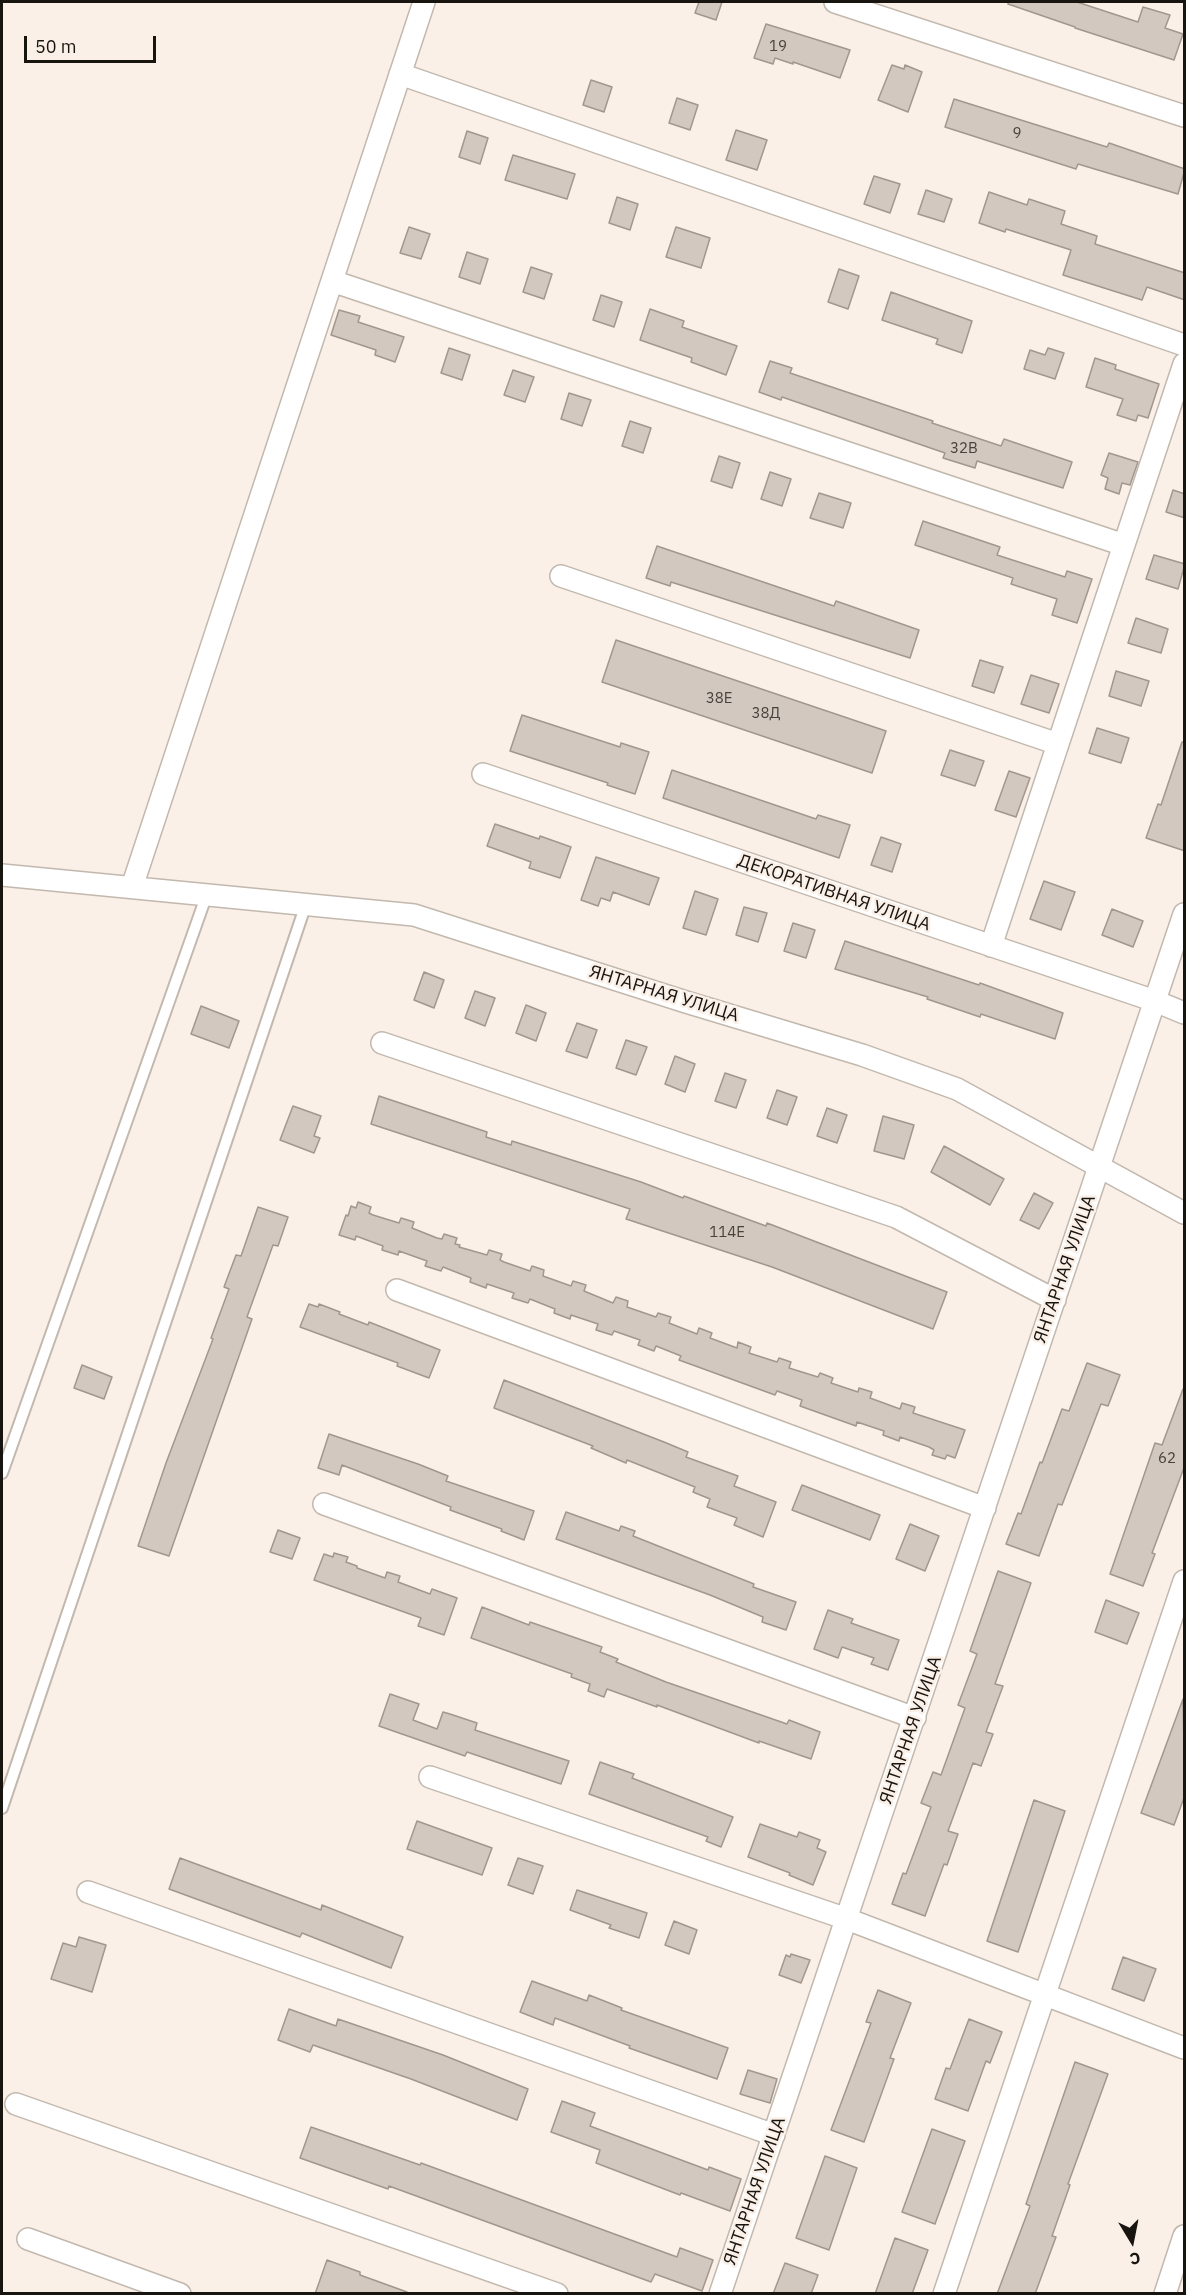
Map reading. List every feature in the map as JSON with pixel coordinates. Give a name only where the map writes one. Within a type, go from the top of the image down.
[{"type":"street","points":[[132,887],[424,2]]},
{"type":"street","points":[[835,2],[1185,116]]},
{"type":"street","points":[[400,74],[1185,345]]},
{"type":"street","points":[[332,281],[1124,544]]},
{"type":"street","points":[[991,945],[1185,364]]},
{"type":"street","points":[[561,576],[1058,744]]},
{"type":"street","name":"ДЕКОРАТИВНАЯ УЛИЦА","points":[[483,774],[991,945],[1185,1013]]},
{"type":"street","name":"ЯНТАРНАЯ УЛИЦА","points":[[2,875],[414,915],[862,1055],[957,1089],[1100,1167]]},
{"type":"street","name":"ЯНТАРНАЯ УЛИЦА","points":[[720,2294],[1185,914]]},
{"type":"street","points":[[382,1043],[896,1217],[1055,1300]]},
{"type":"street","points":[[1100,1167],[1185,1213]]},
{"type":"street","points":[[397,1290],[985,1508]]},
{"type":"street","points":[[324,1504],[915,1718]]},
{"type":"street","points":[[944,2294],[1185,1581]]},
{"type":"street","points":[[430,1777],[847,1919],[1185,2048]]},
{"type":"street","points":[[88,1892],[774,2134]]},
{"type":"street","points":[[16,2104],[557,2294]]},
{"type":"street","points":[[1165,2294],[1185,2235]]},
{"type":"street","points":[[28,2239],[180,2294]]},
{"type":"lane","points":[[2,1473],[207,894]]},
{"type":"lane","points":[[2,1808],[306,904]]},
{"type":"building","points":[[699,2],[722,2],[716,20],[695,13]]},
{"type":"building","points":[[1008,2],[1077,2],[1138,22],[1143,7],[1170,15],[1165,28],[1183,34],[1174,60],[1075,28],[1008,4]]},
{"type":"building","points":[[766,24],[850,50],[840,78],[793,62],[793,64],[775,58],[773,64],[754,58]]},
{"type":"building","points":[[892,65],[904,69],[905,65],[922,72],[908,112],[878,100]]},
{"type":"building","points":[[591,80],[612,87],[604,112],[583,105]]},
{"type":"building","points":[[677,98],[698,105],[690,130],[669,123]]},
{"type":"building","points":[[954,99],[1107,147],[1109,143],[1185,169],[1178,194],[1078,164],[1076,169],[945,127]]},
{"type":"building","points":[[736,130],[767,140],[757,170],[726,160]]},
{"type":"building","points":[[467,131],[488,138],[480,164],[459,157]]},
{"type":"building","points":[[513,155],[575,174],[567,199],[505,180]]},
{"type":"building","points":[[874,176],[900,184],[890,213],[864,204]]},
{"type":"building","points":[[926,190],[952,199],[944,222],[918,214]]},
{"type":"building","points":[[989,192],[1027,205],[1029,199],[1065,211],[1061,224],[1097,236],[1095,244],[1185,273],[1185,300],[1147,287],[1142,300],[1063,275],[1071,250],[1006,229],[1005,232],[979,223]]},
{"type":"building","points":[[617,197],[638,204],[630,230],[609,223]]},
{"type":"building","points":[[409,227],[430,234],[421,259],[400,253]]},
{"type":"building","points":[[676,227],[710,238],[701,268],[666,257]]},
{"type":"building","points":[[467,252],[488,259],[480,284],[459,277]]},
{"type":"building","points":[[531,267],[552,274],[544,299],[523,292]]},
{"type":"building","points":[[839,269],[859,276],[848,309],[828,302]]},
{"type":"building","points":[[891,292],[972,321],[962,353],[936,344],[938,339],[882,320]]},
{"type":"building","points":[[601,295],[622,302],[614,327],[593,320]]},
{"type":"building","points":[[650,309],[684,321],[682,327],[737,346],[726,375],[691,362],[692,358],[640,340]]},
{"type":"building","points":[[339,310],[360,316],[358,322],[404,337],[395,362],[375,355],[376,350],[331,335]]},
{"type":"building","points":[[449,348],[470,355],[462,380],[441,373]]},
{"type":"building","points":[[1048,348],[1064,353],[1055,379],[1024,369],[1030,350],[1045,355]]},
{"type":"building","points":[[1095,358],[1116,365],[1115,369],[1159,384],[1148,418],[1138,415],[1136,421],[1117,415],[1123,399],[1086,387]]},
{"type":"building","points":[[770,361],[792,368],[790,373],[933,421],[932,423],[1001,446],[1004,439],[1072,462],[1063,488],[977,461],[975,468],[943,458],[945,453],[782,397],[781,400],[759,392]]},
{"type":"building","points":[[513,370],[534,377],[525,402],[504,395]]},
{"type":"building","points":[[569,393],[591,400],[582,426],[561,419]]},
{"type":"building","points":[[630,421],[651,428],[643,453],[622,446]]},
{"type":"building","points":[[1109,453],[1138,462],[1130,485],[1122,483],[1119,494],[1105,489],[1108,478],[1101,475]]},
{"type":"building","points":[[719,456],[740,463],[732,488],[711,481]]},
{"type":"building","points":[[770,472],[791,479],[782,506],[761,499]]},
{"type":"building","points":[[1173,490],[1185,494],[1185,518],[1166,512]]},
{"type":"building","points":[[819,493],[851,503],[843,528],[810,518]]},
{"type":"building","points":[[923,521],[1000,547],[997,555],[1065,577],[1067,571],[1092,579],[1077,623],[1052,615],[1057,599],[1011,584],[1013,578],[915,545]]},
{"type":"building","points":[[657,546],[834,606],[836,601],[919,630],[910,658],[671,582],[670,586],[646,578]]},
{"type":"building","points":[[1154,555],[1185,564],[1178,589],[1146,579]]},
{"type":"building","points":[[1136,618],[1168,629],[1161,653],[1128,643]]},
{"type":"building","points":[[616,640],[886,731],[872,773],[602,682]]},
{"type":"building","points":[[980,660],[1003,667],[994,693],[972,686]]},
{"type":"building","points":[[1116,671],[1149,681],[1141,706],[1109,696]]},
{"type":"building","points":[[1031,675],[1059,684],[1049,713],[1021,704]]},
{"type":"building","points":[[522,715],[620,747],[621,743],[649,752],[635,794],[510,751]]},
{"type":"building","points":[[1097,728],[1129,738],[1121,763],[1089,753]]},
{"type":"building","points":[[1182,742],[1185,742],[1185,851],[1146,838],[1158,804],[1161,805]]},
{"type":"building","points":[[950,750],[984,761],[975,786],[941,775]]},
{"type":"building","points":[[672,770],[816,819],[818,815],[850,825],[839,858],[663,798]]},
{"type":"building","points":[[1009,771],[1030,778],[1016,817],[995,810]]},
{"type":"building","points":[[495,824],[571,847],[560,878],[529,868],[531,862],[487,846]]},
{"type":"building","points":[[881,837],[901,844],[892,872],[871,865]]},
{"type":"building","points":[[596,857],[659,878],[649,905],[613,892],[610,901],[601,898],[598,906],[581,900]]},
{"type":"building","points":[[1044,881],[1075,892],[1061,930],[1030,919]]},
{"type":"building","points":[[695,891],[718,899],[706,935],[683,928]]},
{"type":"building","points":[[744,907],[767,913],[758,942],[736,935]]},
{"type":"building","points":[[1112,909],[1143,921],[1133,947],[1102,935]]},
{"type":"building","points":[[793,923],[815,930],[806,958],[784,951]]},
{"type":"building","points":[[845,941],[979,985],[980,983],[1063,1013],[1055,1039],[835,969]]},
{"type":"building","points":[[424,972],[444,980],[434,1008],[414,1000]]},
{"type":"building","points":[[475,991],[495,998],[485,1026],[465,1018]]},
{"type":"building","points":[[526,1005],[546,1013],[536,1041],[516,1033]]},
{"type":"building","points":[[201,1006],[239,1021],[229,1048],[191,1034]]},
{"type":"building","points":[[577,1023],[597,1030],[587,1058],[566,1051]]},
{"type":"building","points":[[626,1040],[647,1047],[636,1075],[616,1068]]},
{"type":"building","points":[[675,1056],[695,1064],[685,1092],[665,1084]]},
{"type":"building","points":[[725,1073],[746,1080],[736,1108],[715,1101]]},
{"type":"building","points":[[777,1090],[797,1097],[787,1125],[767,1118]]},
{"type":"building","points":[[379,1096],[487,1132],[486,1137],[511,1145],[512,1141],[641,1182],[683,1198],[684,1196],[766,1226],[767,1223],[947,1292],[933,1329],[772,1267],[626,1219],[630,1209],[371,1124]]},
{"type":"building","points":[[293,1106],[321,1116],[314,1136],[320,1138],[314,1153],[280,1140]]},
{"type":"building","points":[[827,1108],[847,1115],[837,1143],[817,1136]]},
{"type":"building","points":[[883,1116],[914,1125],[904,1159],[874,1151]]},
{"type":"building","points":[[944,1146],[1004,1179],[990,1205],[931,1172]]},
{"type":"building","points":[[1034,1193],[1053,1203],[1039,1229],[1020,1220]]},
{"type":"building","points":[[358,1202],[371,1207],[369,1213],[373,1215],[399,1223],[401,1218],[414,1222],[412,1228],[437,1238],[442,1239],[444,1234],[457,1238],[455,1244],[460,1245],[459,1247],[487,1255],[489,1250],[502,1254],[500,1260],[504,1262],[530,1271],[532,1266],[544,1270],[543,1276],[571,1286],[573,1281],[586,1285],[584,1291],[613,1303],[616,1297],[628,1301],[627,1307],[656,1317],[658,1313],[671,1317],[669,1323],[697,1334],[699,1328],[712,1333],[710,1338],[737,1348],[738,1342],[751,1347],[749,1353],[777,1362],[779,1358],[791,1362],[789,1368],[818,1377],[820,1373],[833,1378],[831,1383],[858,1392],[859,1388],[872,1392],[870,1398],[900,1409],[902,1403],[915,1407],[913,1413],[965,1430],[955,1458],[947,1455],[945,1459],[932,1455],[934,1450],[929,1447],[900,1437],[899,1441],[883,1435],[884,1431],[857,1422],[856,1426],[800,1406],[802,1400],[777,1391],[775,1395],[679,1360],[681,1356],[656,1346],[654,1351],[638,1345],[640,1340],[614,1331],[612,1335],[596,1330],[598,1324],[571,1315],[570,1319],[554,1313],[555,1309],[530,1299],[528,1303],[512,1298],[514,1293],[487,1284],[486,1288],[470,1282],[471,1278],[443,1267],[441,1271],[425,1266],[427,1261],[399,1251],[398,1255],[382,1250],[383,1246],[356,1236],[355,1240],[339,1235],[351,1206],[356,1208]]},
{"type":"building","points":[[258,1207],[288,1217],[278,1246],[273,1245],[247,1317],[252,1319],[169,1556],[138,1546],[166,1463],[213,1339],[211,1338],[229,1289],[224,1287],[236,1255],[241,1256]]},
{"type":"building","points":[[309,1304],[318,1307],[319,1304],[340,1312],[339,1314],[368,1325],[369,1322],[440,1350],[429,1378],[397,1366],[398,1363],[300,1327]]},
{"type":"building","points":[[1087,1363],[1120,1375],[1108,1406],[1101,1404],[1062,1505],[1058,1504],[1039,1556],[1006,1544],[1018,1513],[1021,1514],[1062,1409],[1069,1411]]},
{"type":"building","points":[[82,1365],[112,1377],[104,1399],[74,1388]]},
{"type":"building","points":[[504,1380],[664,1442],[688,1452],[686,1457],[738,1476],[734,1486],[776,1502],[763,1537],[734,1525],[737,1518],[707,1507],[710,1499],[693,1492],[695,1487],[627,1460],[626,1463],[591,1448],[593,1446],[494,1408]]},
{"type":"building","points":[[1183,1389],[1185,1389],[1185,1465],[1152,1553],[1155,1554],[1143,1586],[1110,1574],[1155,1443],[1162,1445]]},
{"type":"building","points":[[329,1434],[418,1464],[448,1476],[446,1481],[534,1511],[524,1540],[501,1531],[502,1529],[450,1510],[451,1507],[342,1465],[339,1475],[318,1468]]},
{"type":"building","points":[[802,1485],[880,1515],[870,1540],[792,1510]]},
{"type":"building","points":[[566,1512],[619,1531],[621,1526],[635,1531],[633,1536],[754,1584],[753,1587],[796,1602],[786,1630],[762,1622],[763,1617],[710,1595],[556,1539]]},
{"type":"building","points":[[910,1524],[939,1536],[925,1571],[896,1559]]},
{"type":"building","points":[[278,1530],[300,1538],[292,1559],[270,1552]]},
{"type":"building","points":[[334,1553],[348,1557],[346,1562],[357,1568],[385,1578],[387,1572],[400,1576],[398,1582],[430,1594],[432,1589],[457,1598],[444,1635],[418,1626],[421,1618],[314,1580],[324,1554],[333,1557]]},
{"type":"building","points":[[998,1571],[1031,1583],[995,1684],[1003,1686],[986,1732],[993,1734],[981,1766],[973,1763],[948,1831],[958,1834],[925,1916],[892,1904],[931,1807],[921,1803],[933,1772],[941,1775],[965,1708],[958,1705],[977,1654],[970,1651]]},
{"type":"building","points":[[1106,1600],[1139,1613],[1127,1644],[1095,1632]]},
{"type":"building","points":[[482,1607],[529,1625],[530,1622],[602,1647],[600,1652],[618,1659],[616,1662],[666,1682],[787,1724],[789,1720],[820,1732],[811,1759],[607,1689],[604,1697],[588,1691],[590,1684],[571,1677],[572,1674],[471,1638]]},
{"type":"building","points":[[828,1610],[853,1619],[851,1623],[899,1640],[888,1670],[871,1664],[874,1658],[842,1647],[838,1658],[814,1649]]},
{"type":"building","points":[[390,1694],[419,1704],[413,1720],[437,1729],[443,1712],[477,1723],[475,1730],[569,1761],[561,1784],[467,1752],[465,1756],[379,1726]]},
{"type":"building","points":[[1183,1699],[1185,1795],[1174,1825],[1141,1813]]},
{"type":"building","points":[[600,1762],[634,1774],[632,1778],[733,1817],[721,1847],[706,1841],[708,1837],[589,1794]]},
{"type":"building","points":[[1034,1800],[1065,1811],[1018,1952],[987,1941]]},
{"type":"building","points":[[417,1821],[492,1848],[482,1875],[407,1849]]},
{"type":"building","points":[[760,1824],[797,1837],[799,1832],[820,1840],[817,1848],[826,1852],[813,1885],[789,1875],[790,1873],[748,1857]]},
{"type":"building","points":[[180,1858],[321,1910],[322,1905],[403,1937],[391,1968],[302,1933],[300,1937],[169,1889]]},
{"type":"building","points":[[518,1858],[543,1866],[533,1894],[508,1885]]},
{"type":"building","points":[[577,1890],[647,1913],[639,1938],[609,1928],[611,1925],[570,1910]]},
{"type":"building","points":[[674,1921],[697,1930],[689,1954],[665,1945]]},
{"type":"building","points":[[79,1937],[106,1945],[92,1992],[51,1979],[63,1943],[76,1947]]},
{"type":"building","points":[[791,1954],[810,1960],[801,1983],[779,1975],[786,1955],[790,1957]]},
{"type":"building","points":[[1123,1957],[1156,1969],[1144,2001],[1112,1989]]},
{"type":"building","points":[[532,1981],[587,2001],[589,1995],[622,2008],[621,2010],[728,2048],[717,2079],[629,2048],[630,2046],[555,2018],[553,2025],[520,2012]]},
{"type":"building","points":[[878,1990],[911,2003],[890,2058],[894,2059],[864,2142],[831,2130],[871,2023],[866,2022]]},
{"type":"building","points":[[289,2009],[336,2026],[338,2019],[443,2055],[528,2089],[517,2120],[411,2079],[313,2045],[310,2052],[278,2040]]},
{"type":"building","points":[[969,2019],[1002,2032],[990,2063],[986,2061],[968,2111],[935,2099],[946,2068],[950,2069]]},
{"type":"building","points":[[1075,2062],[1108,2074],[1068,2184],[1070,2185],[1052,2236],[1056,2237],[1035,2294],[997,2294],[1030,2206],[1026,2204]]},
{"type":"building","points":[[748,2070],[777,2079],[770,2103],[740,2094]]},
{"type":"building","points":[[562,2101],[595,2113],[590,2126],[708,2170],[709,2167],[741,2179],[730,2211],[596,2163],[600,2150],[551,2132]]},
{"type":"building","points":[[311,2127],[420,2165],[421,2163],[677,2257],[680,2248],[713,2260],[702,2291],[655,2274],[651,2282],[389,2186],[388,2189],[300,2158]]},
{"type":"building","points":[[932,2129],[965,2141],[935,2224],[902,2212]]},
{"type":"building","points":[[825,2156],[857,2168],[829,2250],[796,2238]]},
{"type":"building","points":[[895,2238],[928,2250],[912,2294],[875,2294]]},
{"type":"building","points":[[327,2260],[407,2292],[406,2294],[315,2294]]},
{"type":"building","points":[[785,2263],[818,2275],[811,2294],[773,2294]]}]
